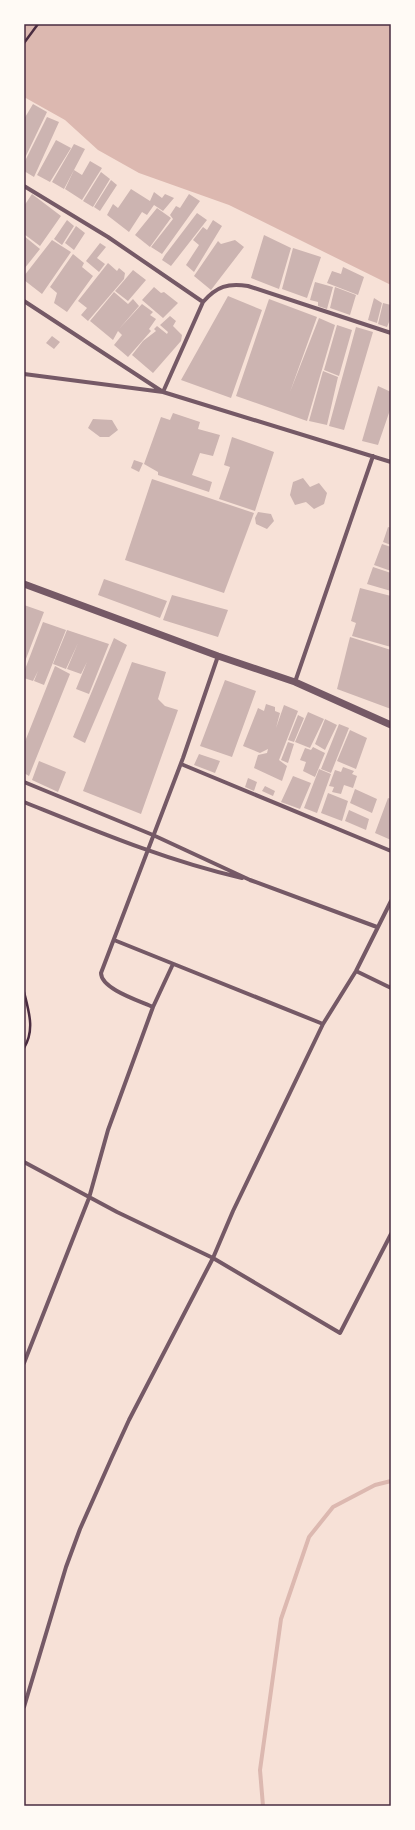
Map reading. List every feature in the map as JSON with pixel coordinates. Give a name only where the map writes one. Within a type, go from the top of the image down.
[{"type":"street","points":[[24,186],[108,237],[203,302]]},
{"type":"street","points":[[163,392],[203,302],[212,292],[229,285],[248,286],[391,333]]},
{"type":"street","points":[[24,300],[163,392]]},
{"type":"street","points":[[24,374],[163,392],[391,462]]},
{"type":"street","points":[[294,682],[373,456]]},
{"type":"street","points":[[24,584],[218,656],[294,682],[391,725]]},
{"type":"street","points":[[153,1007],[112,988],[102,980],[101,973],[181,764],[218,656]]},
{"type":"street","points":[[181,764],[391,851]]},
{"type":"street","points":[[24,782],[153,835],[250,880],[378,927]]},
{"type":"street","points":[[24,802],[147,851],[213,872],[250,880]]},
{"type":"street","points":[[24,1707],[64,1574],[80,1529],[129,1420],[213,1258],[242,1192],[323,1024],[356,970],[391,901]]},
{"type":"street","points":[[114,940],[323,1024]]},
{"type":"street","points":[[24,1363],[89,1198],[108,1130],[153,1007],[174,964]]},
{"type":"street","points":[[356,970],[391,988]]},
{"type":"street","points":[[24,1162],[89,1198],[213,1258],[340,1333],[391,1234]]},
{"type":"path","points":[[24,43],[38,24]]},
{"type":"path","points":[[24,992],[29,1010],[31,1036],[24,1048]]},
{"type":"shaded area","points":[[24,24],[391,24],[391,285],[229,205],[139,173],[98,150],[65,120],[24,97]]},
{"type":"building","points":[[33,104],[47,112],[24,160],[24,119]]},
{"type":"building","points":[[47,117],[59,122],[34,177],[24,171],[24,163]]},
{"type":"building","points":[[56,140],[71,148],[50,182],[37,175]]},
{"type":"building","points":[[74,144],[85,149],[64,189],[52,182]]},
{"type":"building","points":[[90,161],[102,168],[82,200],[65,189],[74,170],[82,175]]},
{"type":"building","points":[[101,172],[110,179],[93,207],[83,201]]},
{"type":"building","points":[[111,180],[117,185],[100,211],[94,207]]},
{"type":"building","points":[[131,189],[150,201],[154,192],[162,198],[165,194],[174,198],[163,211],[154,205],[147,215],[142,212],[129,232],[107,215],[113,204],[118,208]]},
{"type":"building","points":[[32,194],[61,216],[40,246],[24,234],[24,206]]},
{"type":"building","points":[[189,194],[200,201],[162,254],[151,247],[173,219],[170,215],[176,206],[180,208]]},
{"type":"building","points":[[157,208],[171,218],[150,247],[135,235]]},
{"type":"building","points":[[197,213],[207,220],[171,266],[162,260]]},
{"type":"building","points":[[67,220],[74,226],[62,245],[54,239]]},
{"type":"building","points":[[213,220],[222,226],[194,272],[186,265],[199,245],[193,240],[203,227],[207,230]]},
{"type":"building","points":[[76,226],[85,233],[74,250],[65,243]]},
{"type":"building","points":[[264,235],[291,248],[279,289],[251,278]]},
{"type":"building","points":[[24,236],[40,249],[24,269]]},
{"type":"building","points":[[52,240],[71,252],[42,294],[24,280],[24,276]]},
{"type":"building","points":[[235,240],[244,247],[211,290],[194,276],[218,241],[221,244]]},
{"type":"building","points":[[100,243],[106,247],[97,258],[105,264],[99,272],[86,261]]},
{"type":"building","points":[[293,248],[321,257],[307,298],[282,289]]},
{"type":"building","points":[[73,254],[84,263],[82,267],[93,276],[67,312],[54,303],[57,293],[50,287]]},
{"type":"building","points":[[108,263],[117,271],[119,268],[125,273],[124,279],[88,321],[81,315],[87,308],[78,301]]},
{"type":"building","points":[[343,267],[364,277],[358,295],[327,283],[332,271],[341,274]]},
{"type":"building","points":[[133,270],[146,280],[128,301],[115,291]]},
{"type":"building","points":[[315,282],[333,287],[327,309],[318,306],[318,302],[310,300]]},
{"type":"building","points":[[154,287],[161,293],[164,292],[178,303],[163,318],[142,300]]},
{"type":"building","points":[[335,287],[356,295],[350,315],[330,308]]},
{"type":"building","points":[[114,292],[128,304],[133,299],[139,306],[119,329],[142,304],[153,312],[150,315],[156,319],[149,329],[151,331],[128,357],[114,345],[122,335],[118,331],[113,340],[90,321]]},
{"type":"building","points":[[228,296],[262,310],[231,398],[181,380]]},
{"type":"building","points":[[374,298],[382,303],[377,323],[368,320]]},
{"type":"building","points":[[269,299],[317,317],[290,392],[319,318],[335,325],[307,421],[236,396]]},
{"type":"building","points":[[383,303],[391,305],[391,317],[387,327],[378,324]]},
{"type":"building","points":[[170,316],[176,321],[173,326],[182,335],[181,341],[153,373],[132,355],[143,341],[156,331],[154,329],[157,326],[167,334],[168,332],[160,325]]},
{"type":"building","points":[[337,325],[352,330],[339,376],[324,370]]},
{"type":"building","points":[[356,327],[373,332],[344,430],[329,426]]},
{"type":"building","points":[[52,336],[60,342],[54,349],[46,343]]},
{"type":"building","points":[[323,371],[338,377],[327,425],[309,421]]},
{"type":"building","points":[[378,386],[391,392],[391,407],[378,445],[362,441]]},
{"type":"building","points":[[173,413],[200,422],[198,429],[220,435],[213,456],[200,453],[192,475],[212,482],[209,492],[158,475],[158,472],[144,464],[161,417],[170,420]]},
{"type":"building","points":[[93,419],[112,420],[118,430],[109,437],[100,437],[88,428]]},
{"type":"building","points":[[232,437],[274,452],[255,511],[219,499],[230,467],[224,465]]},
{"type":"building","points":[[134,460],[143,463],[139,472],[131,468]]},
{"type":"building","points":[[303,478],[310,487],[319,483],[327,493],[324,504],[314,509],[306,502],[295,505],[290,495],[293,482]]},
{"type":"building","points":[[152,479],[254,513],[224,593],[125,560]]},
{"type":"building","points":[[258,512],[271,514],[274,521],[267,529],[256,524],[255,518]]},
{"type":"building","points":[[388,527],[391,528],[391,545],[383,542]]},
{"type":"building","points":[[382,544],[391,547],[391,571],[374,565]]},
{"type":"building","points":[[373,567],[391,573],[391,591],[367,584]]},
{"type":"building","points":[[104,579],[167,601],[160,618],[98,595]]},
{"type":"building","points":[[360,588],[391,596],[391,647],[352,636],[356,623],[351,621]]},
{"type":"building","points":[[172,595],[228,610],[218,637],[163,620]]},
{"type":"building","points":[[24,605],[44,612],[24,664]]},
{"type":"building","points":[[43,622],[66,630],[44,685],[34,681],[38,671],[33,681],[24,678],[24,672]]},
{"type":"building","points":[[67,630],[109,644],[89,694],[76,689],[87,662],[81,674],[67,669],[78,643],[66,669],[53,664]]},
{"type":"building","points":[[350,637],[391,650],[391,709],[337,689]]},
{"type":"building","points":[[114,638],[127,645],[85,743],[73,737]]},
{"type":"building","points":[[132,662],[166,672],[158,699],[165,706],[178,710],[141,814],[83,791]]},
{"type":"building","points":[[55,666],[70,674],[29,776],[24,773],[24,744]]},
{"type":"building","points":[[225,680],[256,691],[232,757],[200,746]]},
{"type":"building","points":[[266,704],[275,707],[275,711],[280,713],[276,728],[284,705],[298,711],[279,760],[287,766],[282,781],[254,768],[258,755],[267,753],[268,749],[260,753],[243,746],[258,708],[264,711]]},
{"type":"building","points":[[308,712],[324,719],[310,748],[295,742]]},
{"type":"building","points":[[298,715],[304,718],[294,742],[288,740]]},
{"type":"building","points":[[325,719],[337,725],[325,750],[315,744]]},
{"type":"building","points":[[339,724],[349,728],[331,773],[321,769]]},
{"type":"building","points":[[350,730],[367,738],[356,769],[337,761]]},
{"type":"building","points":[[288,742],[294,744],[288,763],[281,760]]},
{"type":"building","points":[[313,747],[325,753],[315,777],[303,771],[306,762],[300,760],[305,748],[311,750]]},
{"type":"building","points":[[199,754],[220,761],[215,773],[194,765]]},
{"type":"building","points":[[39,761],[66,772],[58,792],[32,780]]},
{"type":"building","points":[[343,767],[354,771],[352,774],[357,776],[353,788],[344,785],[341,794],[332,792],[334,787],[329,786],[335,770],[341,772]]},
{"type":"building","points":[[319,769],[331,774],[317,813],[304,808]]},
{"type":"building","points":[[293,776],[311,783],[300,809],[281,802]]},
{"type":"building","points":[[248,778],[257,782],[254,791],[245,787]]},
{"type":"building","points":[[265,786],[275,791],[273,796],[262,791]]},
{"type":"building","points":[[355,789],[377,799],[372,813],[350,803]]},
{"type":"building","points":[[328,793],[348,801],[342,821],[321,813]]},
{"type":"building","points":[[388,798],[391,799],[391,840],[375,833]]},
{"type":"building","points":[[349,810],[369,819],[366,830],[345,821]]},
{"type":"waterway","points":[[263,1806],[260,1770],[281,1619],[309,1537],[333,1507],[375,1485],[391,1481]]}]
